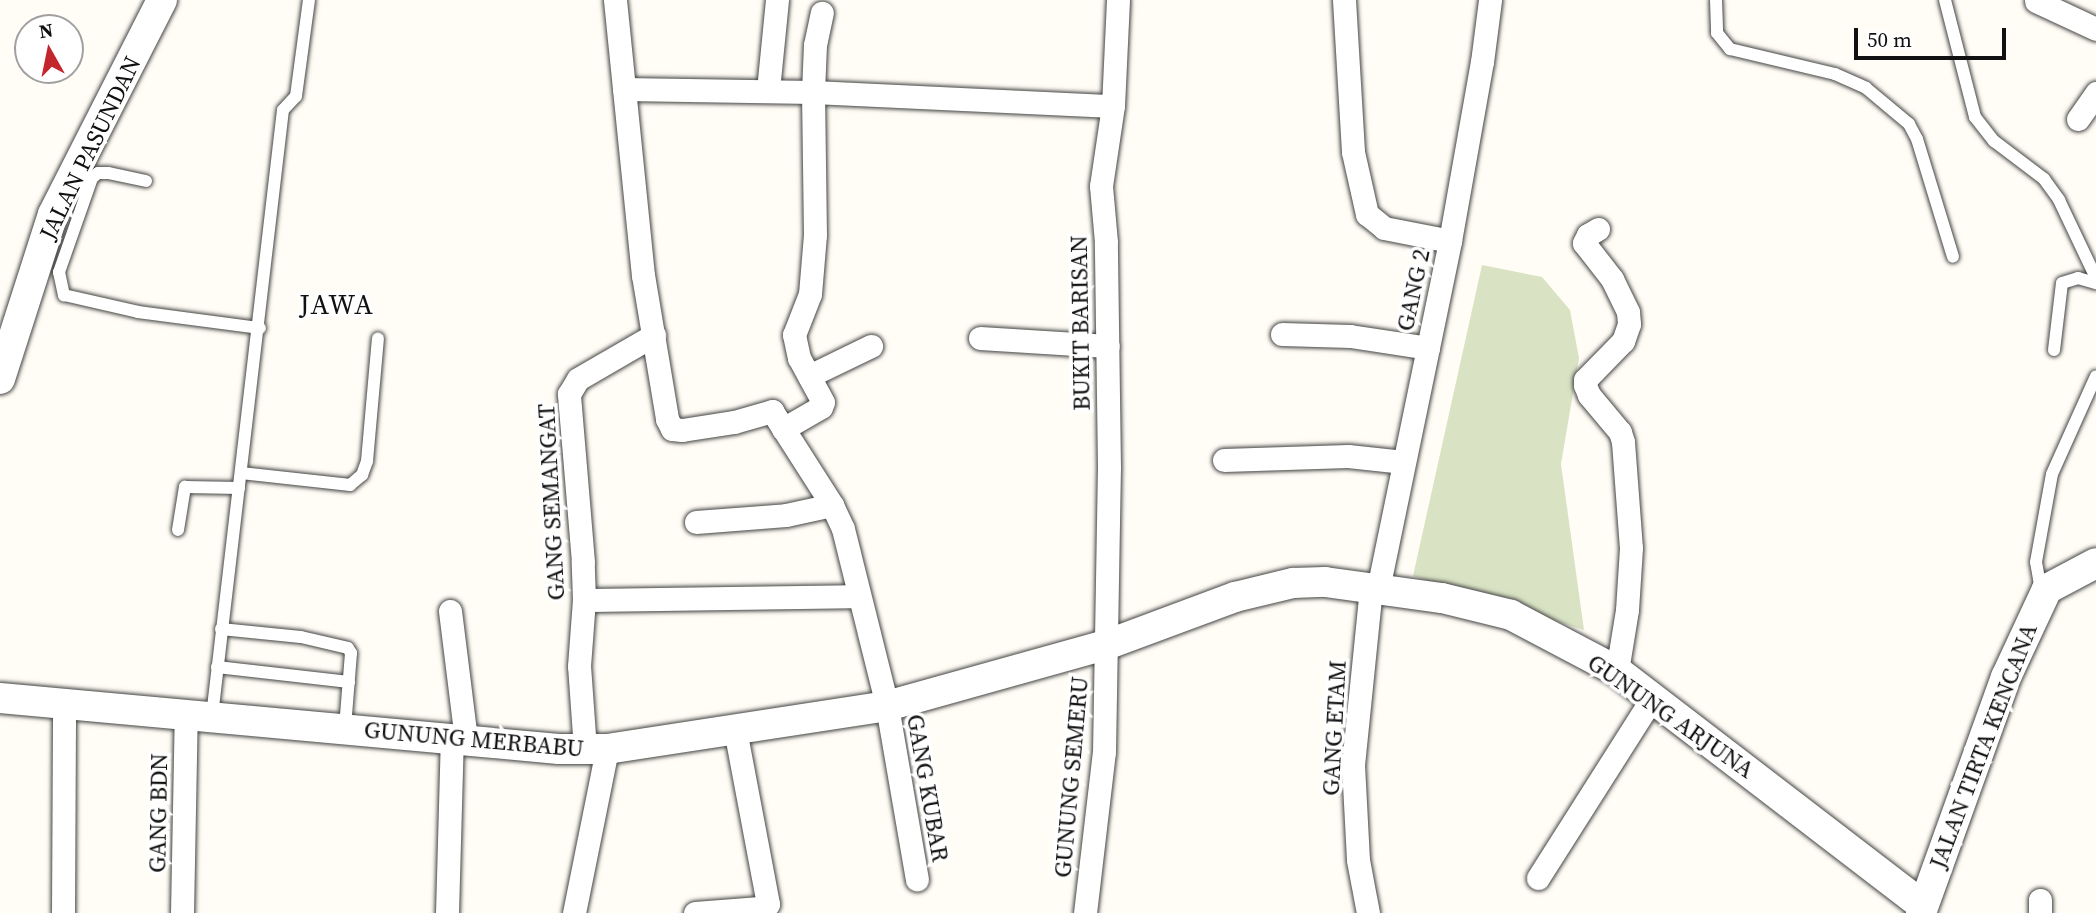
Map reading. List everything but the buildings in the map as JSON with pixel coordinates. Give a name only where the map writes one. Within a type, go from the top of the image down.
[{"type":"street","name":"JALAN PASUNDAN","points":[[0,379],[53,214],[162,0]]},
{"type":"street","points":[[615,0],[643,275],[667,419],[672,429],[734,422],[772,411],[783,429],[822,405],[799,358],[794,335],[810,294],[815,235],[815,45],[822,13]]},
{"type":"street","points":[[768,90],[777,0]]},
{"type":"street","name":"BUKIT BARISAN","points":[[1106,645],[1107,242],[1101,186],[1112,106],[1118,0]]},
{"type":"street","points":[[1344,0],[1353,152],[1367,214],[1384,228],[1450,241]]},
{"type":"street","name":"GANG 2","points":[[1375,588],[1405,462],[1450,241],[1482,62],[1490,0]]},
{"type":"street","points":[[2036,1],[2096,29]]},
{"type":"street","points":[[624,89],[768,90],[1112,106]]},
{"type":"street","points":[[2078,119],[2096,93]]},
{"type":"street","points":[[1598,229],[1588,235],[1584,243],[1612,279],[1628,312],[1629,324],[1623,341],[1585,380],[1585,385],[1620,432],[1623,442],[1631,548],[1627,610],[1617,671]]},
{"type":"street","points":[[1282,334],[1350,336],[1428,348]]},
{"type":"street","name":"GANG SEMANGAT","points":[[574,913],[596,749],[579,666],[584,600],[578,474],[569,394],[578,379],[654,335]]},
{"type":"street","points":[[980,338],[1108,346]]},
{"type":"street","points":[[809,376],[871,346]]},
{"type":"street","name":"GANG KUBAR","points":[[783,429],[832,505],[843,529],[887,706],[918,879]]},
{"type":"street","points":[[1224,460],[1348,456],[1405,462]]},
{"type":"street","points":[[696,522],[786,515],[832,505]]},
{"type":"street","points":[[2047,589],[2096,563]]},
{"type":"street","name":"GUNUNG ARJUNA","points":[[1106,645],[1259,590],[1293,583],[1325,582],[1375,588],[1442,598],[1511,615],[1617,671],[1651,700],[1711,740],[1921,909]]},
{"type":"street","name":"GANG ETAM","points":[[1368,913],[1358,860],[1353,765],[1375,588]]},
{"type":"street","name":"JALAN TIRTA KENCANA","points":[[1921,909],[2006,677],[2047,589]]},
{"type":"street","points":[[584,600],[858,596]]},
{"type":"street","points":[[447,913],[459,739],[450,611]]},
{"type":"street","name":"GUNUNG MERBABU","points":[[0,698],[596,749],[887,706],[1106,645]]},
{"type":"street","name":"GUNUNG SEMERU","points":[[1085,913],[1104,752],[1106,645]]},
{"type":"street","points":[[1538,878],[1651,700]]},
{"type":"street","points":[[63,913],[64,703]]},
{"type":"street","name":"GANG BDN","points":[[182,913],[199,715]]},
{"type":"street","points":[[695,913],[760,908],[768,904],[735,730]]},
{"type":"lane","points":[[199,715],[217,667],[260,328],[284,110],[296,96],[309,0]]},
{"type":"lane","points":[[1716,0],[1717,33],[1730,49],[1835,74],[1866,88],[1909,124],[1917,139],[1953,257]]},
{"type":"lane","points":[[1945,0],[1975,117],[1994,141],[2044,179],[2059,200],[2096,278]]},
{"type":"lane","points":[[146,181],[108,173],[92,178],[59,272],[64,295],[138,312],[260,328]]},
{"type":"lane","points":[[2054,350],[2062,283],[2078,278],[2096,283]]},
{"type":"lane","points":[[241,473],[350,485],[362,475],[367,461],[378,338]]},
{"type":"lane","points":[[2047,589],[2039,579],[2035,562],[2052,474],[2096,376]]},
{"type":"lane","points":[[178,530],[186,487],[239,488]]},
{"type":"lane","points":[[221,629],[340,643],[348,648],[351,653],[345,728]]},
{"type":"lane","points":[[217,667],[349,682]]},
{"type":"green space","points":[[1482,265],[1542,277],[1570,310],[1579,358],[1561,464],[1584,630],[1413,576]]},
{"type":"district","name":"JAWA","points":[[337,304]]}]
